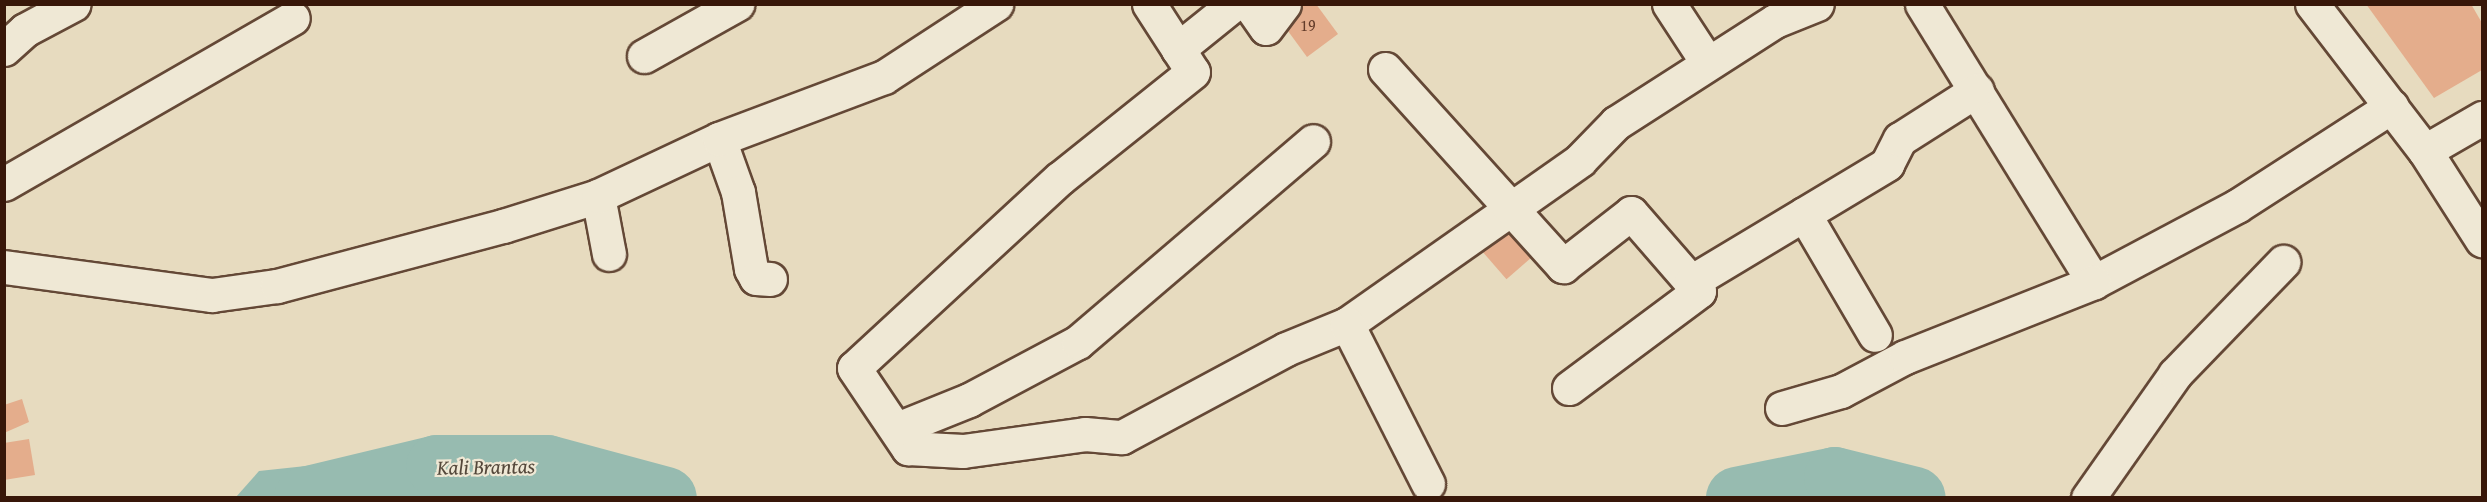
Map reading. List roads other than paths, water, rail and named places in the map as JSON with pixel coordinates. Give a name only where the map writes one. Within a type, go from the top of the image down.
[{"type":"street","points":[[4,49],[25,30],[74,4]]},
{"type":"street","points":[[644,56],[738,4]]},
{"type":"street","points":[[4,267],[212,295],[449,241],[598,196],[719,139],[884,77],[996,4]]},
{"type":"street","points":[[1149,4],[1193,72],[1060,177],[854,368],[908,448],[963,452],[1085,434],[1122,437],[1286,349],[1347,324],[1580,160],[1616,123],[1707,62],[1775,21],[1818,4]]},
{"type":"street","points":[[1178,49],[1234,4]]},
{"type":"street","points":[[1249,4],[1266,28],[1284,4]]},
{"type":"street","points":[[1669,4],[1707,62]]},
{"type":"street","points":[[1922,4],[2094,282]]},
{"type":"street","points":[[2312,4],[2425,151],[2482,240]]},
{"type":"street","points":[[4,184],[293,18]]},
{"type":"street","points":[[1385,69],[1514,208],[1563,266],[1631,213],[1699,291],[1569,388]]},
{"type":"street","points":[[1691,282],[1887,164],[1900,139],[1977,90]]},
{"type":"street","points":[[1782,408],[1841,392],[1905,357],[2094,282],[2236,206],[2392,106]]},
{"type":"street","points":[[2425,151],[2482,118]]},
{"type":"street","points":[[719,139],[738,192],[751,269],[756,278],[770,279]]},
{"type":"street","points":[[897,429],[969,400],[1078,342],[1313,141]]},
{"type":"street","points":[[598,196],[609,254]]},
{"type":"street","points":[[1804,214],[1875,335]]},
{"type":"street","points":[[2088,498],[2175,374],[2283,262]]},
{"type":"street","points":[[1347,324],[1428,484]]},
{"type":"water","points":[[409,455],[420,489],[397,497],[236,497],[259,471]]},
{"type":"waterway","name":"Kali Brantas","points":[[305,498],[437,466],[547,466],[666,498]]},
{"type":"waterway","name":"Kali Brantas","points":[[1737,498],[1835,478],[1915,498]]}]
